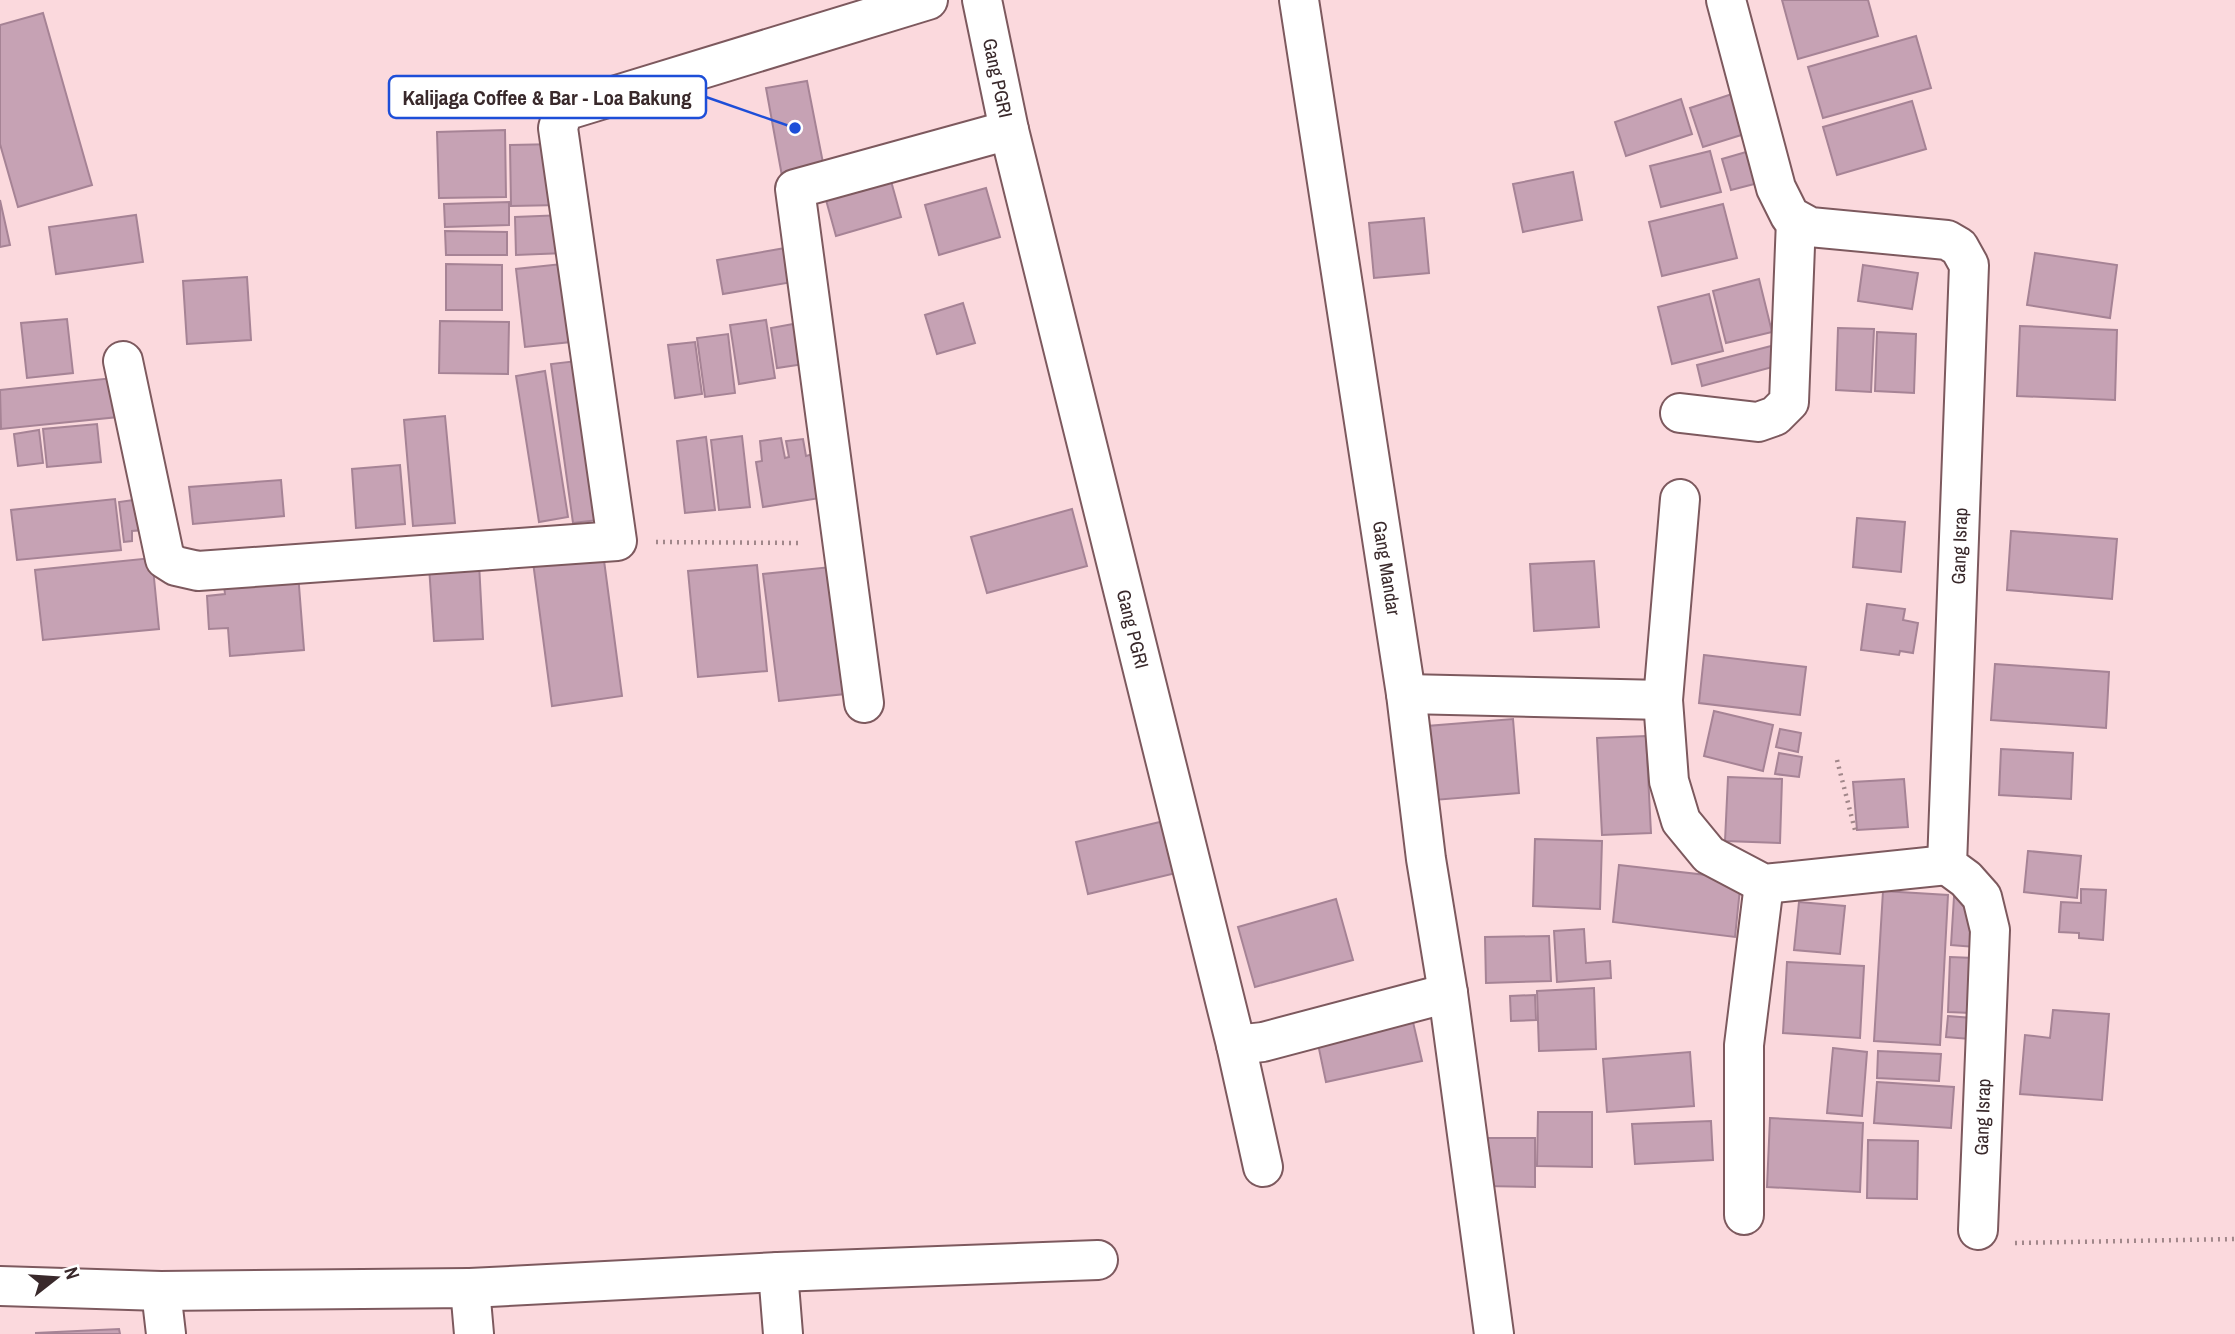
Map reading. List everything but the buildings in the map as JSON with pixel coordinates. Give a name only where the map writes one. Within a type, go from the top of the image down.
[{"type":"street","points":[[123,361],[165,559],[177,566],[198,571],[617,541],[558,128],[562,114],[571,108],[928,0]]},
{"type":"street","name":"Gang PGRI","points":[[982,0],[1009,130],[1264,1167]]},
{"type":"street","name":"Gang Mandar","points":[[1299,0],[1406,694],[1426,859],[1448,993],[1494,1334]]},
{"type":"street","points":[[1680,413],[1758,422],[1775,416],[1789,402],[1796,220],[1790,216],[1776,188],[1726,0]]},
{"type":"street","points":[[864,703],[798,202],[794,189],[1009,130]]},
{"type":"street","name":"Gang Israp","points":[[1796,220],[1810,227],[1947,240],[1959,247],[1969,264],[1947,865],[1966,879],[1982,897],[1990,930],[1978,1230]]},
{"type":"street","points":[[1679,499],[1663,700],[1670,781],[1681,821],[1709,855],[1764,884],[1947,865]]},
{"type":"street","points":[[1406,694],[1663,700]]},
{"type":"street","points":[[1744,1215],[1744,1045],[1764,884]]},
{"type":"street","points":[[1236,1045],[1263,1042],[1448,993]]},
{"type":"street","points":[[0,1286],[161,1291],[470,1288],[778,1272],[1098,1260]]},
{"type":"street","points":[[778,1272],[783,1334]]},
{"type":"street","points":[[470,1288],[474,1334]]},
{"type":"street","points":[[161,1291],[166,1334]]},
{"type":"path","points":[[617,541],[841,543]]},
{"type":"path","points":[[1837,760],[1865,872]]},
{"type":"path","points":[[1978,1230],[1983,1240],[1991,1243],[2235,1239]]},
{"type":"place","name":"Kalijaga Coffee & Bar - Loa Bakung","points":[[795,128]]}]
